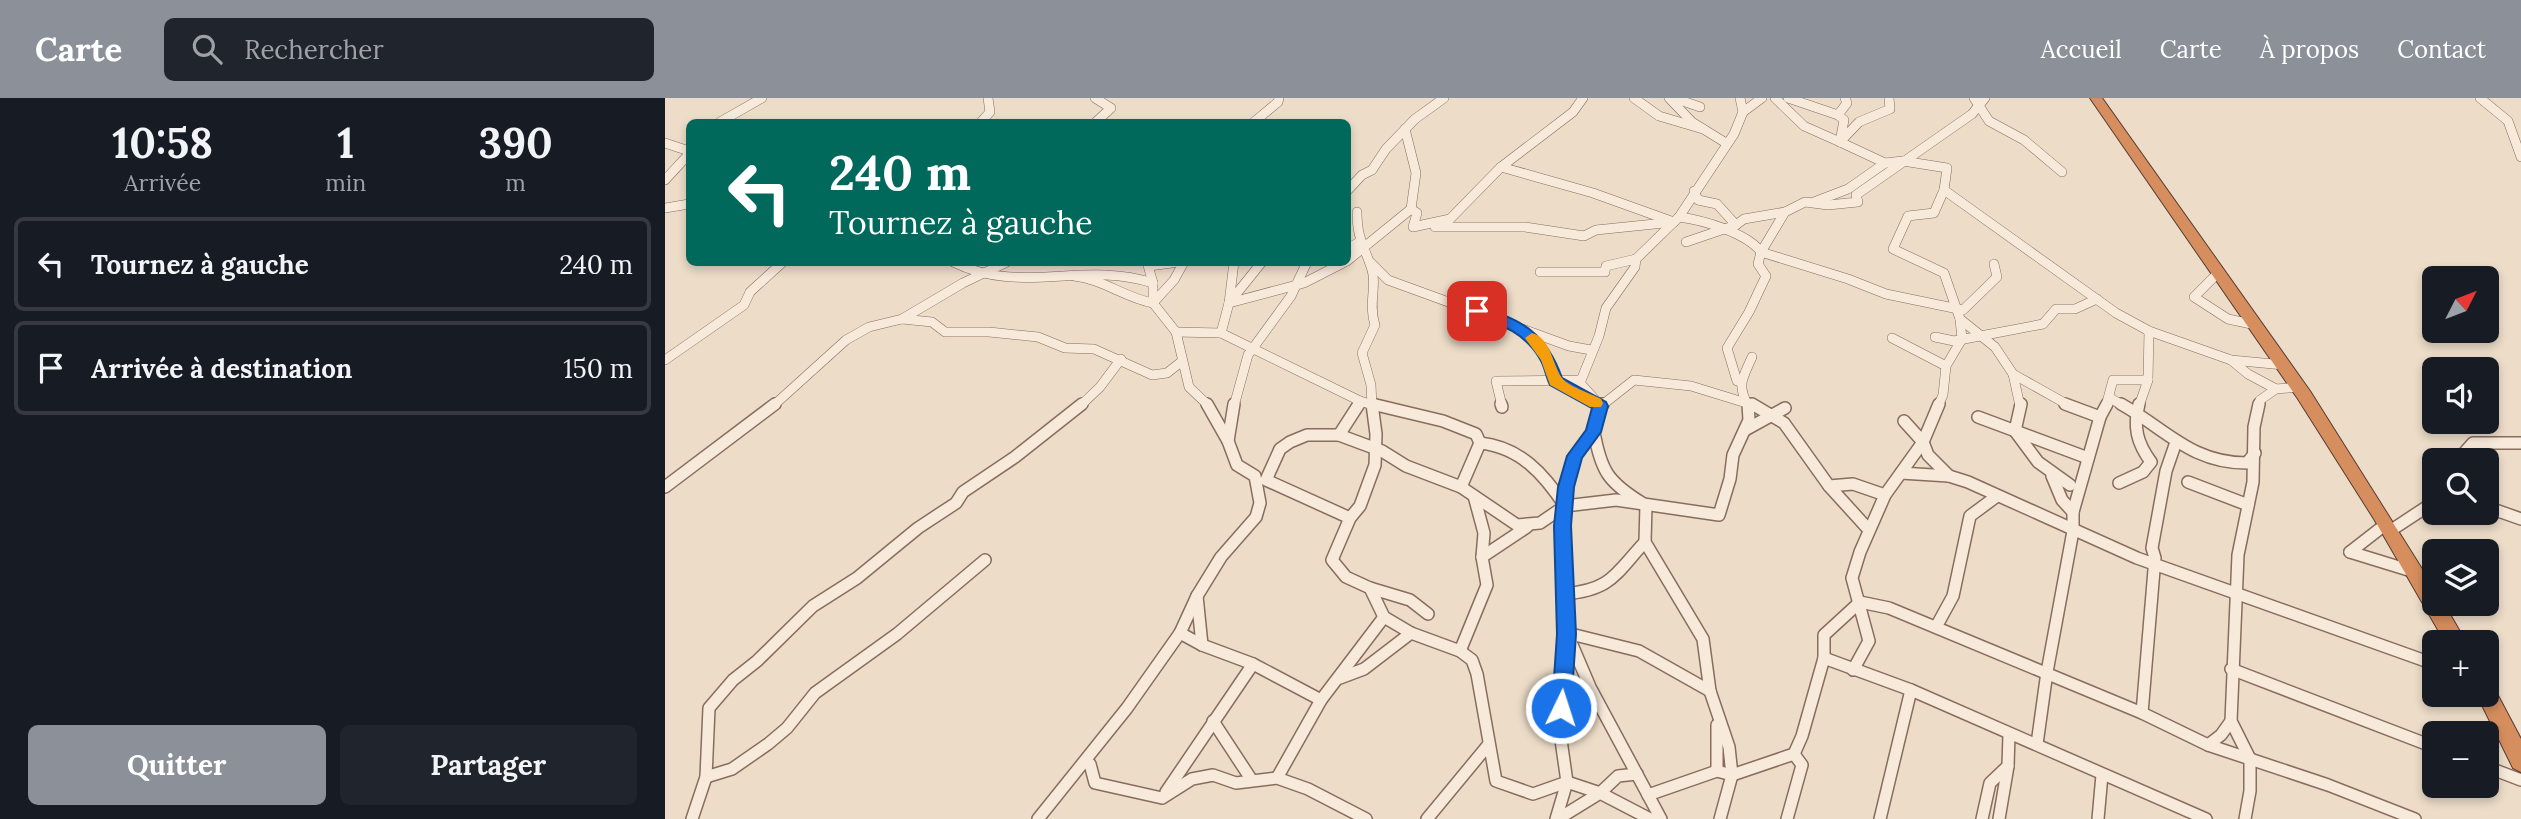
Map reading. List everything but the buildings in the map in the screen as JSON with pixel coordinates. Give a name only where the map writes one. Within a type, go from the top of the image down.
[{"type":"highway","points":[[2096,98],[2284,365],[2388,528],[2449,630]]},
{"type":"highway","points":[[2493,707],[2521,761]]},
{"type":"street","points":[[725,119],[762,98]]},
{"type":"street","points":[[984,119],[989,113],[989,98]]},
{"type":"street","points":[[1095,98],[1111,108],[1099,119]]},
{"type":"street","points":[[1258,119],[1279,98]]},
{"type":"street","points":[[1351,187],[1372,170],[1405,129],[1444,98]]},
{"type":"street","points":[[1413,227],[1450,219],[1501,167],[1573,112],[1583,98]]},
{"type":"street","points":[[1634,98],[1659,116],[1703,130]]},
{"type":"street","points":[[1672,98],[1679,112],[1726,143]]},
{"type":"street","points":[[1672,98],[1700,107]]},
{"type":"street","points":[[1601,406],[1580,383],[1591,349],[1599,336],[1606,308],[1647,245],[1677,220],[1734,134],[1743,112],[1741,98]]},
{"type":"street","points":[[1743,112],[1762,98]]},
{"type":"street","points":[[1775,98],[1804,126],[1819,136],[1840,142],[1885,163]]},
{"type":"street","points":[[1788,98],[1809,107],[1832,110],[1844,120],[1840,142]]},
{"type":"street","points":[[1838,115],[1847,103],[1845,98]]},
{"type":"street","points":[[1840,142],[1859,122],[1890,109],[1889,98]]},
{"type":"street","points":[[1686,242],[1736,225],[1744,219],[1785,212],[1805,202],[1828,205],[1858,202],[1856,195],[1972,114],[1976,102],[1985,98]]},
{"type":"street","points":[[2480,98],[2508,121],[2521,157]]},
{"type":"street","points":[[1976,102],[1989,121],[2024,140],[2062,172]]},
{"type":"street","points":[[1267,119],[1268,112]]},
{"type":"street","points":[[1351,257],[1411,209],[1416,173],[1405,129]]},
{"type":"street","points":[[665,143],[686,152]]},
{"type":"street","points":[[665,173],[686,156]]},
{"type":"street","points":[[665,180],[686,156]]},
{"type":"street","points":[[1814,202],[1848,189],[1885,163],[1903,161],[1947,169],[1944,190],[1934,214],[1908,216],[1893,249],[1944,273],[1959,315],[1962,339],[1946,366],[1943,395],[1923,442],[1885,495],[1852,578],[1869,641],[1853,670]]},
{"type":"street","points":[[1501,167],[1677,220]]},
{"type":"street","points":[[1944,190],[2116,313],[2150,331],[2231,360],[2284,365]]},
{"type":"street","points":[[1694,191],[1698,200],[1717,204],[1736,225]]},
{"type":"street","points":[[665,208],[686,204]]},
{"type":"street","points":[[1627,206],[1642,226],[1647,245]]},
{"type":"street","points":[[1411,209],[1417,212],[1413,227]]},
{"type":"street","points":[[1339,435],[1365,402],[1371,385],[1362,353],[1375,325],[1370,310],[1373,272],[1362,246],[1357,212]]},
{"type":"street","points":[[1454,228],[1459,219],[1458,212]]},
{"type":"street","points":[[1741,382],[1737,381],[1727,348],[1749,312],[1766,276],[1758,264],[1761,252],[1785,212]]},
{"type":"street","points":[[1385,229],[1525,227],[1584,236],[1595,230],[1677,220],[1700,220],[1753,241],[1761,252],[1848,279],[1886,294],[1937,303],[1959,315],[1995,347],[2013,374],[2021,403],[2015,431],[2026,448],[2052,475],[2062,500],[2073,512]]},
{"type":"street","points":[[1351,248],[1362,246]]},
{"type":"street","points":[[1540,272],[1605,271],[1606,265],[1612,262],[1636,259]]},
{"type":"street","points":[[1369,261],[1388,280],[1569,346],[1591,349]]},
{"type":"street","points":[[1959,315],[1997,277],[1994,264]]},
{"type":"street","points":[[665,359],[744,305],[750,292],[779,266]]},
{"type":"street","points":[[963,266],[984,274],[1011,278],[1081,276],[1110,285],[1142,302],[1153,303]]},
{"type":"street","points":[[665,487],[781,400],[846,340],[869,327],[902,319],[963,283],[999,266]]},
{"type":"street","points":[[1149,266],[1153,303],[1176,332],[1189,387],[1211,408],[1229,441],[1237,465],[1350,518]]},
{"type":"street","points":[[1153,303],[1174,280],[1179,266]]},
{"type":"street","points":[[1221,333],[1229,303],[1234,266]]},
{"type":"street","points":[[1229,303],[1259,266]]},
{"type":"street","points":[[1229,441],[1236,398],[1252,348],[1297,286],[1306,266]]},
{"type":"street","points":[[1326,275],[1333,266]]},
{"type":"street","points":[[1229,303],[1297,286],[1326,275],[1340,266]]},
{"type":"street","points":[[1050,277],[1087,271],[1115,272],[1153,283]]},
{"type":"street","points":[[2218,273],[2194,297],[2228,319],[2256,325]]},
{"type":"street","points":[[1935,337],[1962,339],[2043,324],[2056,309],[2075,309],[2097,299]]},
{"type":"street","points":[[902,319],[932,322],[945,332],[989,332],[1038,337],[1065,348],[1094,349],[1152,375],[1167,373],[1181,362]]},
{"type":"street","points":[[1517,326],[1532,338],[1548,358],[1556,382],[1601,406]]},
{"type":"street","points":[[2119,483],[2143,472],[2151,462],[2141,450],[2135,433],[2135,414],[2148,380],[2150,331]]},
{"type":"street","points":[[1176,332],[1221,333],[1382,409],[1430,418],[1469,430],[1476,434],[1480,443],[1461,487]]},
{"type":"street","points":[[1892,338],[1946,366]]},
{"type":"street","points":[[1752,357],[1741,382],[1742,398],[1783,422],[1829,485],[1869,530]]},
{"type":"street","points":[[692,819],[706,777],[709,708],[733,680],[757,661],[813,606],[857,578],[918,528],[955,503],[963,492],[1015,457],[1075,411],[1100,387],[1121,359]]},
{"type":"street","points":[[2231,360],[2248,374],[2276,389]]},
{"type":"street","points":[[2013,374],[2061,403],[2100,417]]},
{"type":"street","points":[[1502,407],[1496,381],[1581,380]]},
{"type":"street","points":[[1557,819],[1567,782],[1559,733],[1566,634],[1562,526],[1567,480],[1575,456],[1594,432],[1601,406],[1634,380],[1678,384],[1748,403]]},
{"type":"street","points":[[2037,744],[2047,672],[2073,531],[2075,484],[2088,458],[2100,417],[2110,398],[2113,380],[2148,380]]},
{"type":"street","points":[[2021,403],[2038,387]]},
{"type":"street","points":[[2245,819],[2250,791],[2250,759],[2231,721],[2231,669],[2238,555],[2253,482],[2254,427],[2260,400],[2276,389],[2298,387]]},
{"type":"street","points":[[2110,398],[2196,454],[2231,465],[2247,463],[2255,453]]},
{"type":"street","points":[[1365,402],[1376,433],[1378,451],[1360,506],[1350,518],[1332,560],[1346,577],[1411,600],[1428,614]]},
{"type":"street","points":[[1482,557],[1519,530],[1540,523],[1565,506],[1616,500],[1719,514],[1730,479],[1731,461],[1749,420],[1748,403]]},
{"type":"street","points":[[1743,432],[1769,415]]},
{"type":"street","points":[[1978,417],[2088,458]]},
{"type":"street","points":[[1904,421],[1923,442],[1928,455],[1949,476]]},
{"type":"street","points":[[1594,432],[1600,466],[1611,484],[1646,505]]},
{"type":"street","points":[[1038,819],[1127,708],[1180,633],[1197,596],[1221,557],[1256,517],[1260,503],[1260,478],[1280,449],[1290,442],[1307,435],[1339,435],[1406,466],[1461,487],[1517,525],[1540,523]]},
{"type":"street","points":[[2142,713],[2155,558],[2152,548],[2162,488],[2176,442]]},
{"type":"street","points":[[1480,443],[1493,443],[1526,460],[1549,481],[1565,506]]},
{"type":"street","points":[[2469,448],[2473,443],[2521,443]]},
{"type":"street","points":[[1901,473],[1949,476],[2073,531],[2154,563],[2422,660]]},
{"type":"street","points":[[2052,475],[2075,484]]},
{"type":"street","points":[[2187,482],[2248,505]]},
{"type":"street","points":[[1829,485],[1853,484],[1885,495]]},
{"type":"street","points":[[2058,488],[2075,484]]},
{"type":"street","points":[[1460,651],[1487,585],[1482,557],[1484,533],[1474,496]]},
{"type":"street","points":[[1936,626],[1952,596],[1970,516],[1997,496]]},
{"type":"street","points":[[1646,505],[1645,542],[1703,639],[1710,691],[1717,719],[1729,747],[1732,775],[1720,819]]},
{"type":"street","points":[[2415,572],[2350,552],[2422,509]]},
{"type":"street","points":[[2499,511],[2521,519]]},
{"type":"street","points":[[1564,594],[1591,593],[1612,583],[1645,542]]},
{"type":"street","points":[[706,777],[732,769],[768,744],[787,728],[815,693],[887,642],[985,560]]},
{"type":"street","points":[[1370,587],[1384,617],[1411,634],[1460,651],[1472,660],[1477,674],[1496,781],[1533,794],[1567,782],[1601,793],[1650,819]]},
{"type":"street","points":[[1197,596],[1202,645]]},
{"type":"street","points":[[1860,602],[1889,608],[1936,626],[2142,713],[2209,745],[2328,785],[2415,819]]},
{"type":"street","points":[[1648,795],[1717,771],[1732,775],[1794,754],[1802,736],[1824,658],[1824,635],[1860,602]]},
{"type":"street","points":[[1277,778],[1321,700],[1384,617]]},
{"type":"street","points":[[1180,633],[1202,645],[1253,664],[1321,700]]},
{"type":"street","points":[[1338,678],[1364,669],[1411,634]]},
{"type":"street","points":[[1566,634],[1639,651],[1710,691]]},
{"type":"street","points":[[1566,634],[1590,687],[1661,819]]},
{"type":"street","points":[[1824,658],[1911,690],[2206,819]]},
{"type":"street","points":[[1162,798],[1253,664]]},
{"type":"street","points":[[2231,669],[2422,742]]},
{"type":"street","points":[[1880,819],[1911,690]]},
{"type":"street","points":[[1717,719],[1717,771]]},
{"type":"street","points":[[1213,721],[1251,779]]},
{"type":"street","points":[[2209,745],[2231,721]]},
{"type":"street","points":[[1999,819],[2008,766],[2009,734]]},
{"type":"street","points":[[1427,819],[1489,744]]},
{"type":"street","points":[[1787,819],[1802,765],[1794,754]]},
{"type":"street","points":[[1090,764],[1095,783],[1162,798],[1192,779],[1213,775],[1236,783],[1251,779],[1277,778],[1308,789],[1366,819]]},
{"type":"street","points":[[1982,819],[1990,783],[2008,766]]},
{"type":"street","points":[[2499,772],[2521,780]]},
{"type":"street","points":[[1557,819],[1601,793],[1618,776],[1637,774]]},
{"type":"street","points":[[2098,819],[2102,775]]},
{"type":"slow traffic","points":[[1532,338],[1548,358],[1556,382],[1595,403]]},
{"type":"route","points":[[1477,311],[1517,326],[1532,338],[1548,358],[1556,382],[1601,406],[1594,432],[1575,456],[1566,487],[1562,526],[1566,634],[1561,708]]}]
